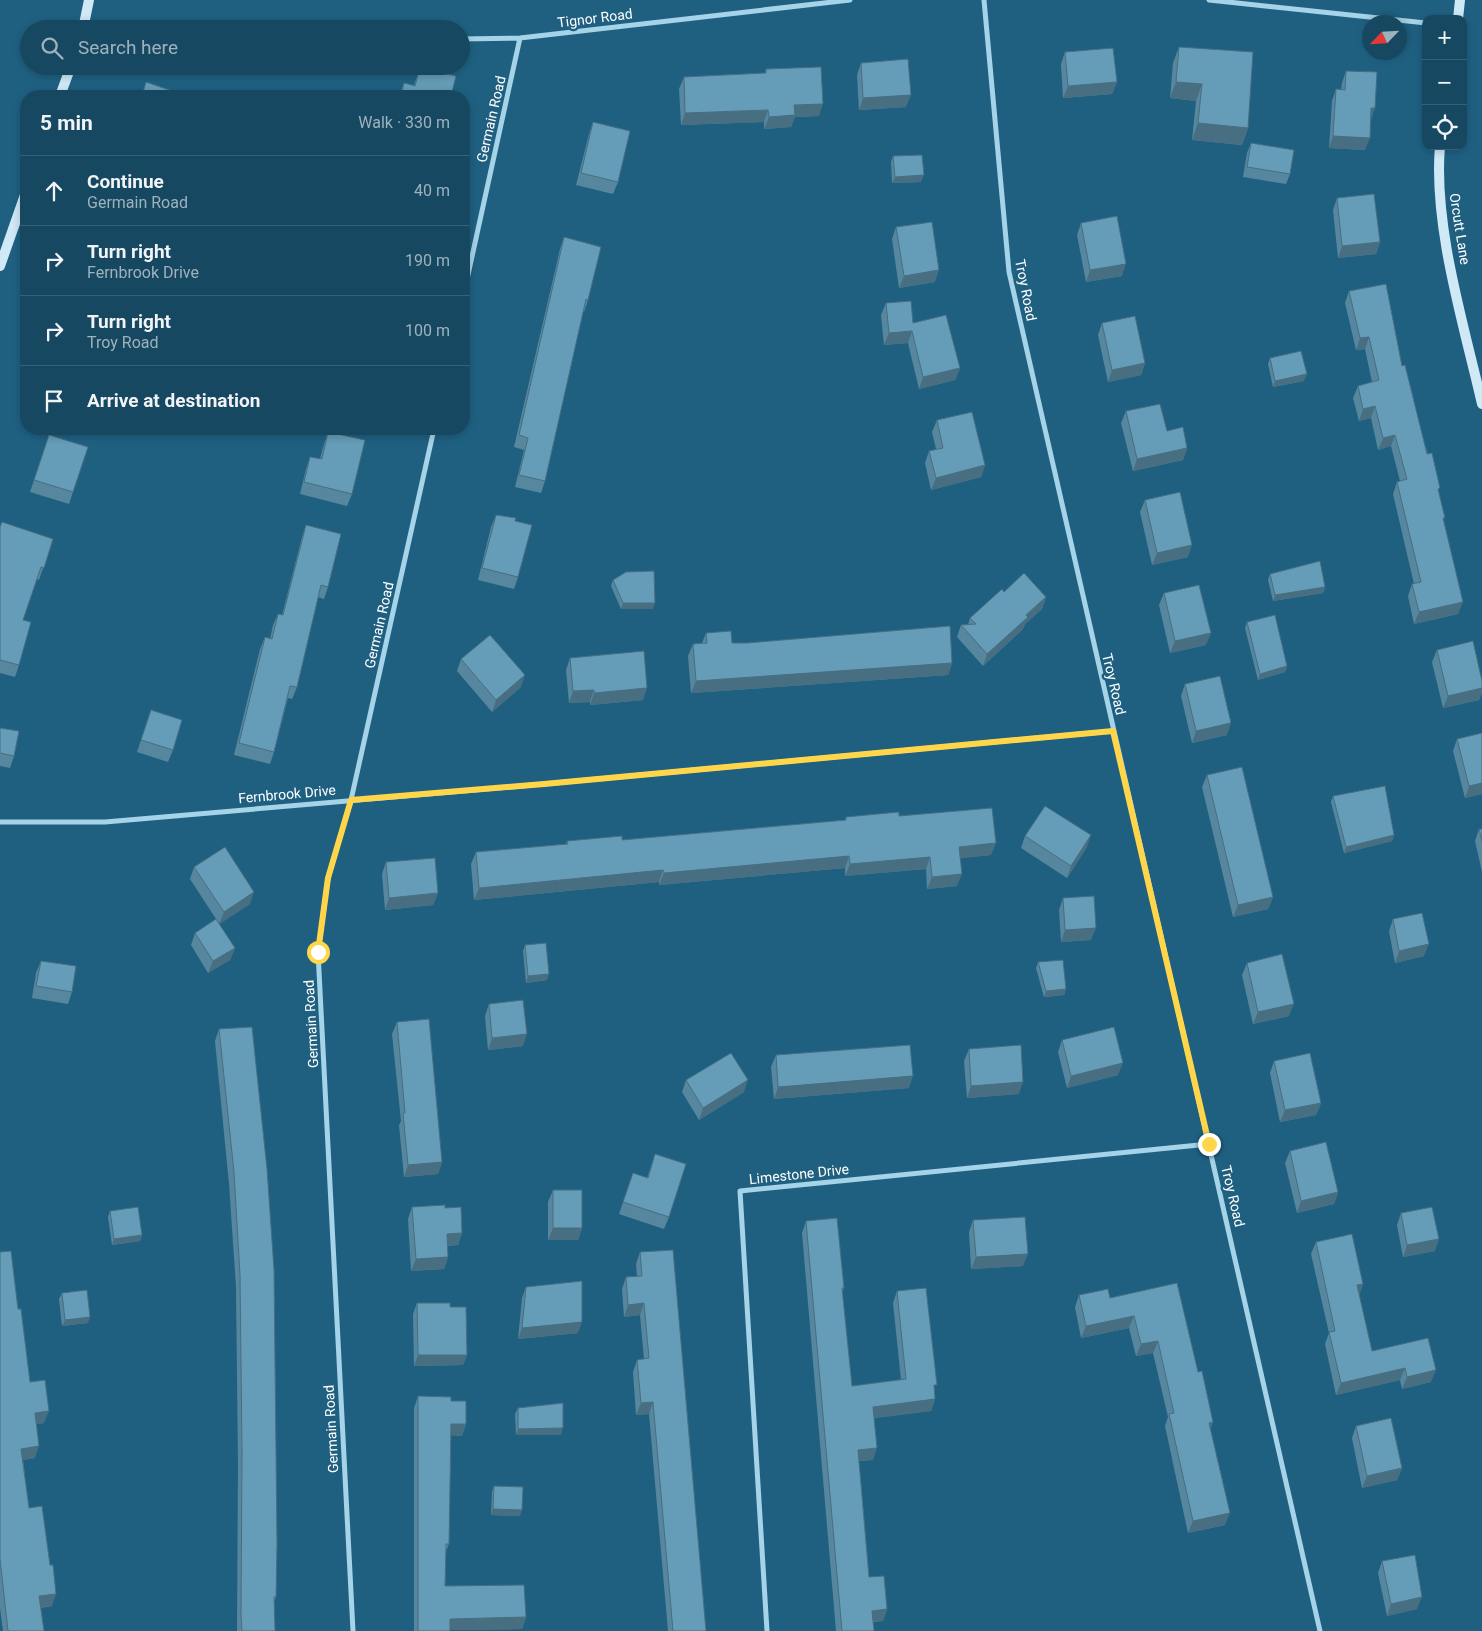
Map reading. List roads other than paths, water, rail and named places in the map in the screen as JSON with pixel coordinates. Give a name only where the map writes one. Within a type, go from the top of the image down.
[{"type":"street","points":[[85,20],[89,0]]},
{"type":"street","name":"Tignor Road","points":[[470,39],[520,38],[849,0]]},
{"type":"street","name":"Troy Road","points":[[984,0],[1009,272],[1320,1631]]},
{"type":"street","points":[[1209,0],[1422,23]]},
{"type":"street","points":[[1458,15],[1460,0]]},
{"type":"street","name":"Germain Road","points":[[470,266],[520,38]]},
{"type":"street","points":[[62,90],[68,75]]},
{"type":"street","name":"Orcutt Lane","points":[[1440,150],[1439,197],[1448,254],[1482,404]]},
{"type":"street","points":[[0,266],[20,209]]},
{"type":"street","name":"Germain Road","points":[[352,1631],[318,952],[328,878],[351,800],[433,435]]},
{"type":"street","name":"Fernbrook Drive","points":[[0,822],[105,822],[544,784],[1113,731]]},
{"type":"street","name":"Limestone Drive","points":[[767,1631],[740,1191],[1209,1144]]}]
